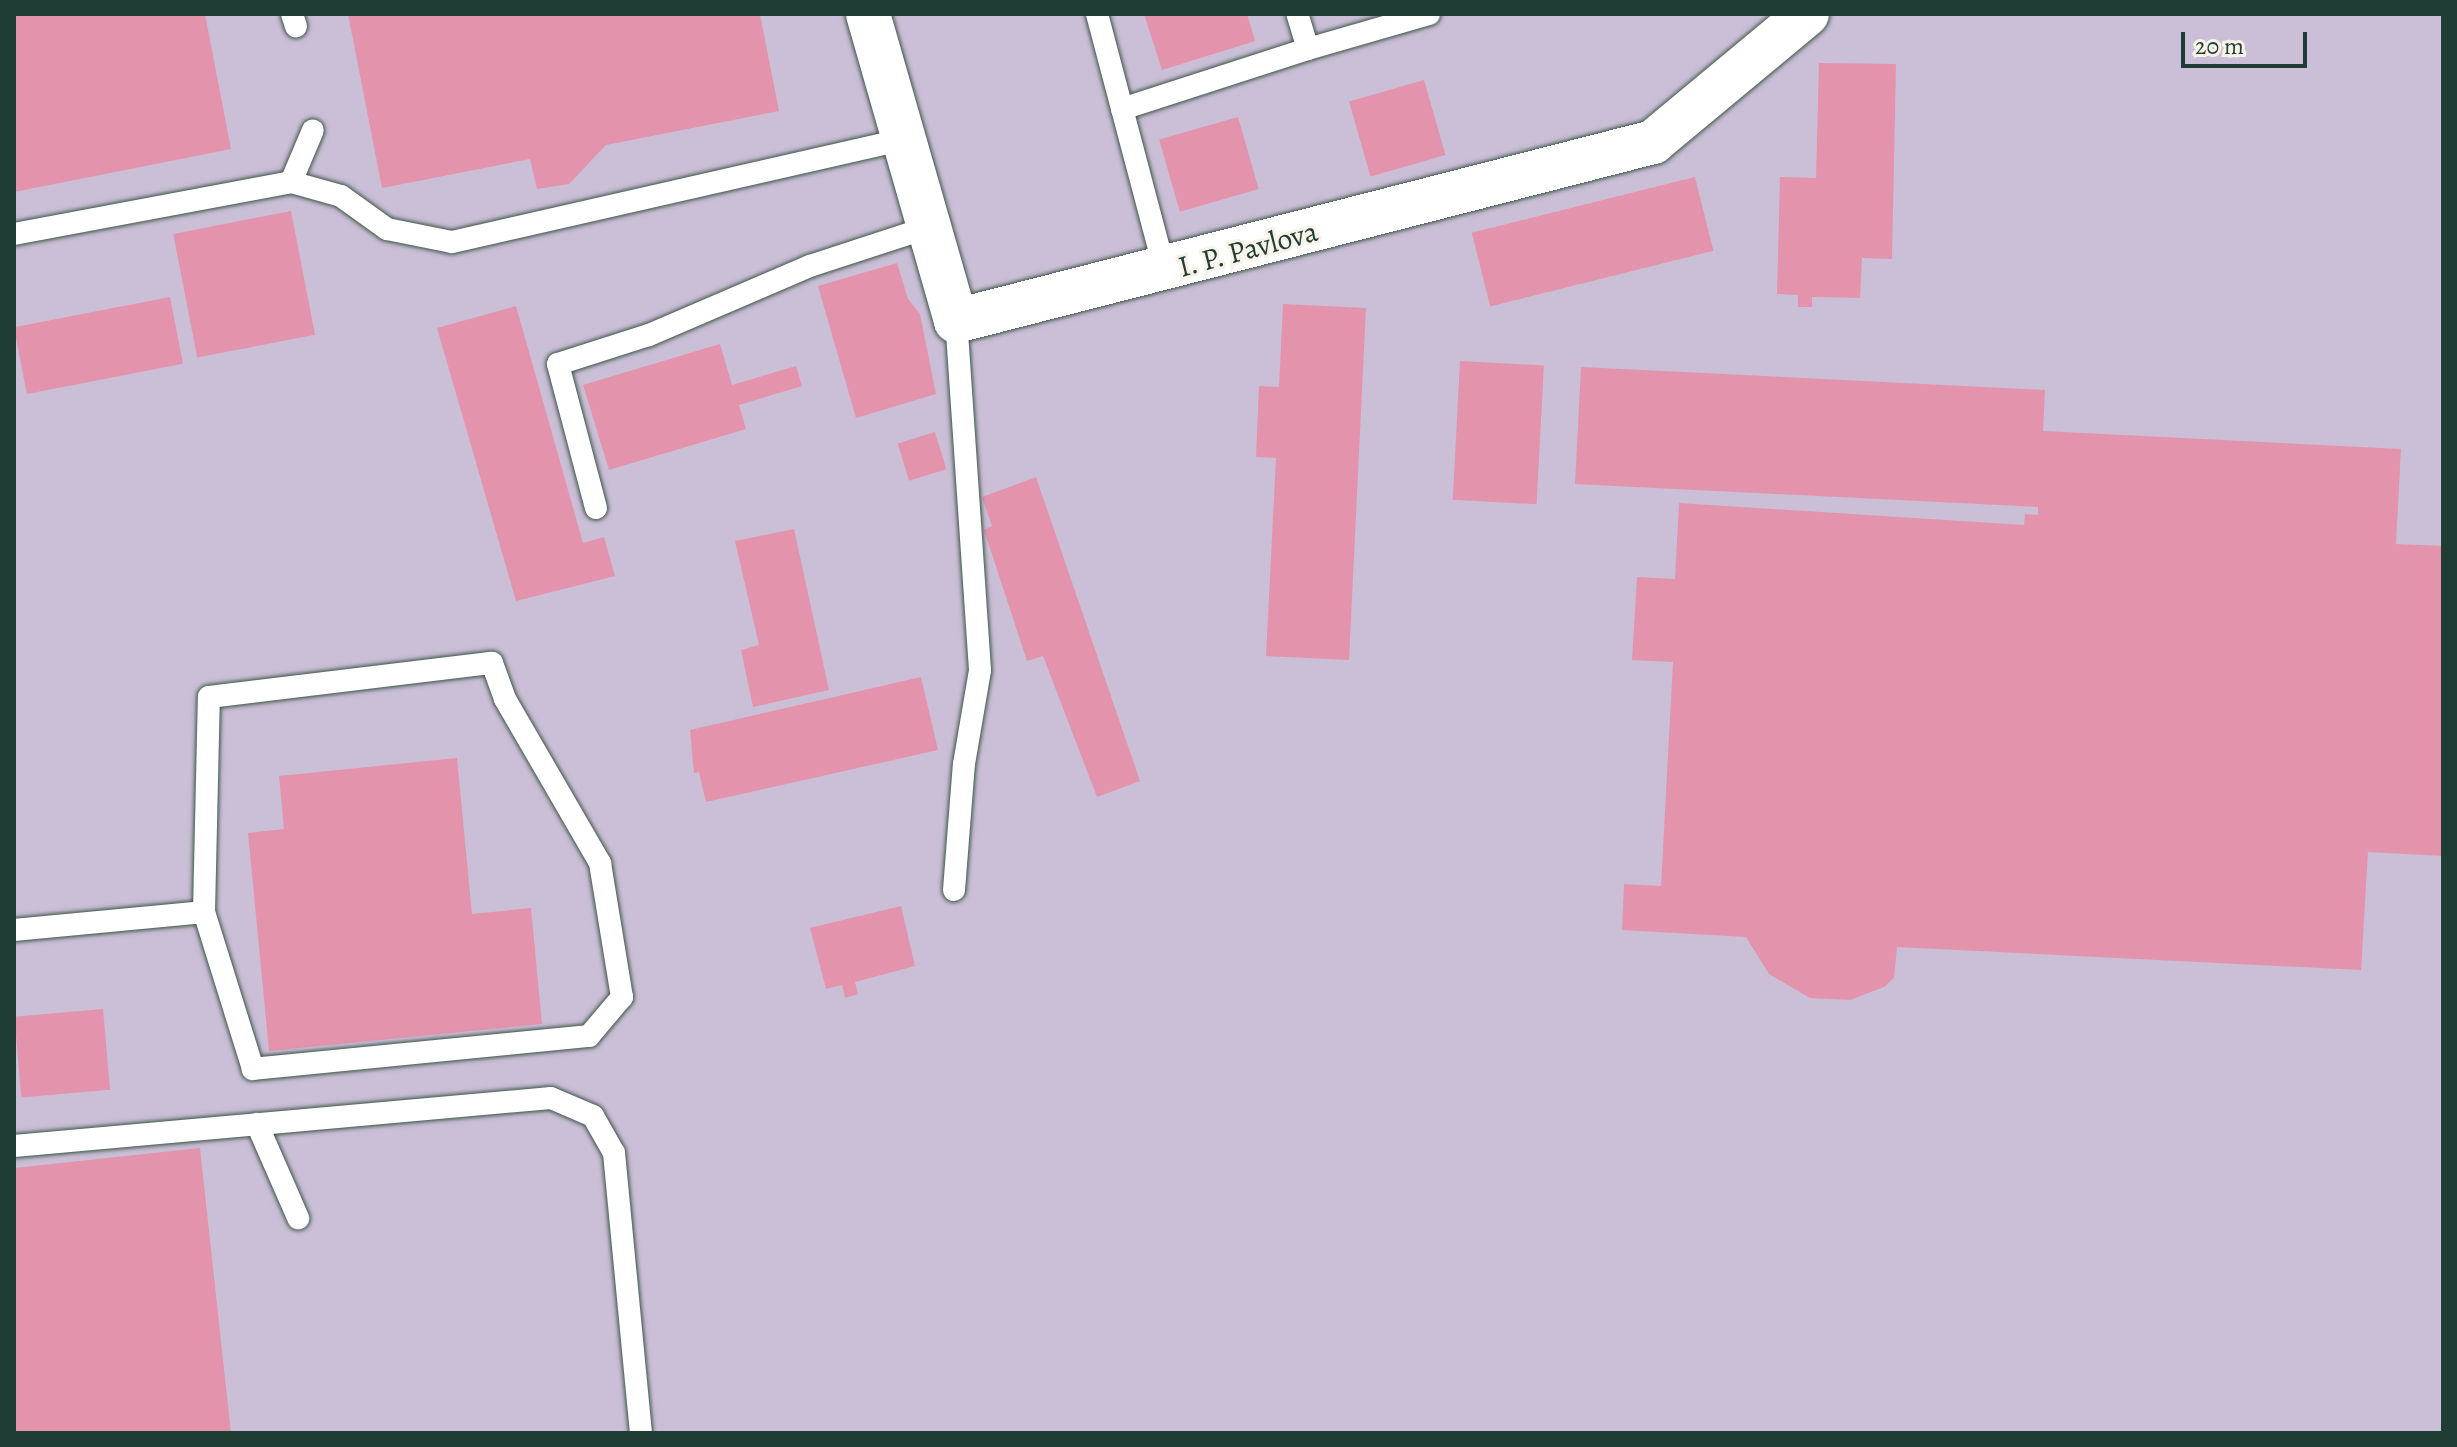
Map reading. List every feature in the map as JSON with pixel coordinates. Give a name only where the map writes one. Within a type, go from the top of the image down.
[{"type":"street","points":[[868,14],[956,321]]},
{"type":"street","name":"I. P. Pavlova","points":[[956,321],[1165,271],[1653,142],[1807,14]]},
{"type":"lane","points":[[1097,14],[1165,271]]},
{"type":"lane","points":[[1297,14],[1308,49]]},
{"type":"lane","points":[[1122,109],[1429,14]]},
{"type":"lane","points":[[291,182],[313,130]]},
{"type":"lane","points":[[14,234],[291,182],[341,196],[387,229],[452,242],[904,139]]},
{"type":"lane","points":[[596,508],[558,364],[649,335],[810,266],[929,227]]},
{"type":"lane","points":[[954,890],[964,764],[980,670],[956,321]]},
{"type":"lane","points":[[492,663],[505,699],[600,863],[622,997],[589,1036],[253,1069],[204,912],[209,697],[492,663]]},
{"type":"lane","points":[[14,930],[204,912]]},
{"type":"lane","points":[[14,1146],[551,1098],[593,1116],[614,1153],[641,1433]]},
{"type":"lane","points":[[257,1124],[298,1218]]},
{"type":"shaded area","points":[[14,14],[2443,14],[2443,1433],[14,1433]]},
{"type":"building","points":[[14,14],[205,14],[231,149],[14,192]]},
{"type":"building","points":[[348,14],[760,14],[779,111],[606,145],[569,184],[537,189],[530,159],[382,188]]},
{"type":"building","points":[[1144,14],[1247,14],[1255,41],[1162,70]]},
{"type":"building","points":[[1819,63],[1896,64],[1892,259],[1862,258],[1860,298],[1812,297],[1812,307],[1798,307],[1798,295],[1777,294],[1780,177],[1816,178]]},
{"type":"building","points":[[1424,80],[1445,155],[1371,176],[1349,101]]},
{"type":"building","points":[[1238,117],[1259,189],[1180,212],[1159,140]]},
{"type":"building","points":[[1695,177],[1713,251],[1490,306],[1472,233]]},
{"type":"building","points":[[291,211],[315,335],[197,358],[173,234]]},
{"type":"building","points":[[897,263],[908,299],[920,314],[936,394],[856,418],[818,286]]},
{"type":"building","points":[[170,297],[183,364],[27,394],[14,327]]},
{"type":"building","points":[[1283,304],[1366,308],[1349,660],[1266,656],[1276,458],[1256,457],[1259,386],[1279,387]]},
{"type":"building","points":[[516,306],[583,543],[604,537],[615,576],[516,601],[437,328]]},
{"type":"building","points":[[720,344],[732,385],[796,366],[802,386],[739,405],[746,429],[609,470],[583,385]]},
{"type":"building","points":[[1460,361],[1544,365],[1537,504],[1453,500]]},
{"type":"building","points":[[1581,367],[2045,390],[2043,431],[2401,449],[2396,544],[2443,546],[2443,856],[2368,852],[2361,970],[1897,947],[1894,978],[1884,987],[1850,1000],[1810,998],[1769,974],[1746,937],[1622,930],[1624,884],[1661,886],[1673,662],[1632,660],[1637,577],[1675,579],[1679,503],[2024,525],[2025,514],[2038,515],[2038,507],[1575,484]]},
{"type":"building","points":[[935,432],[946,469],[909,481],[898,443]]},
{"type":"building","points":[[1036,477],[1140,781],[1097,797],[1043,656],[1027,661],[984,530],[992,526],[982,497]]},
{"type":"building","points":[[794,529],[829,690],[753,707],[741,650],[759,645],[735,541]]},
{"type":"building","points":[[921,677],[938,750],[706,802],[699,772],[694,773],[690,730]]},
{"type":"building","points":[[457,758],[472,914],[531,908],[542,1024],[269,1051],[248,833],[284,829],[279,776]]},
{"type":"building","points":[[901,906],[915,966],[855,982],[858,994],[845,998],[842,985],[826,989],[810,928]]},
{"type":"building","points":[[103,1009],[110,1090],[21,1097],[14,1017]]},
{"type":"building","points":[[200,1148],[231,1433],[14,1433],[14,1168]]}]
